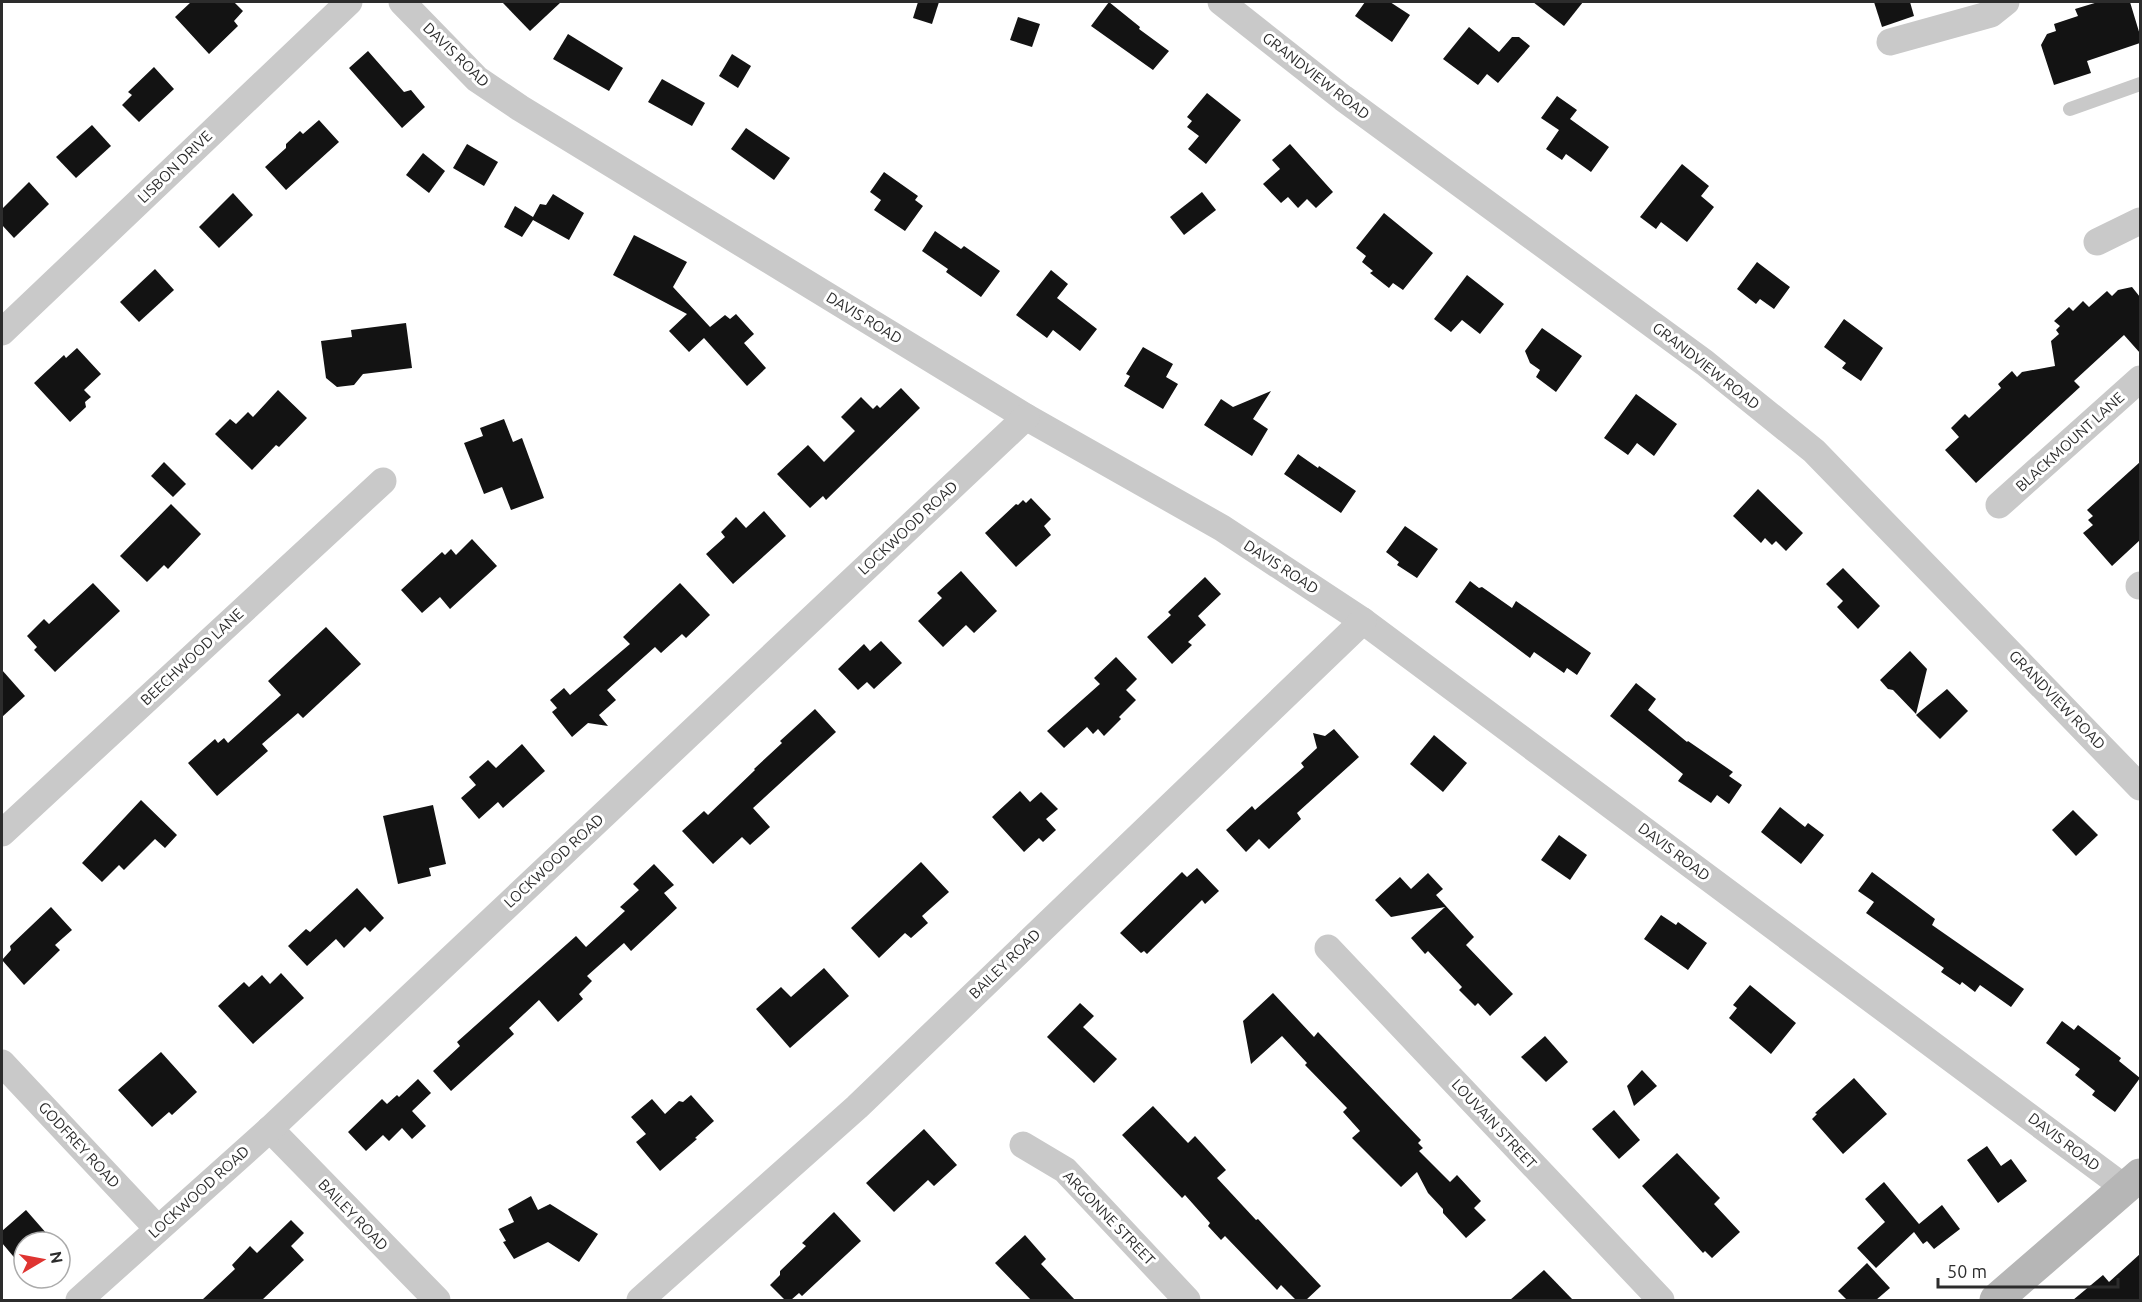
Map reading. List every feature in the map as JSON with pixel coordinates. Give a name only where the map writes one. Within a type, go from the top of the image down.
[{"type":"main road","points":[[1996,1300],[2133,1181]]},
{"type":"street","name":"LISBON DRIVE","points":[[2,332],[349,2]]},
{"type":"street","name":"DAVIS ROAD","points":[[402,2],[477,79],[520,108],[1026,417],[1222,528],[1363,621],[2133,1181]]},
{"type":"street","name":"GRANDVIEW ROAD","points":[[1221,2],[1343,98],[1705,363],[1814,451],[2140,787]]},
{"type":"street","points":[[1890,42],[1991,14],[2006,2]]},
{"type":"street","points":[[2097,242],[2140,221]]},
{"type":"street","name":"BLACKMOUNT LANE","points":[[1999,505],[2140,380]]},
{"type":"street","name":"LOCKWOOD ROAD","points":[[79,1300],[270,1129],[1026,417]]},
{"type":"street","name":"BEECHWOOD LANE","points":[[2,833],[383,481]]},
{"type":"street","name":"BAILEY ROAD","points":[[640,1300],[857,1107],[1363,621]]},
{"type":"street","name":"LOUVAIN STREET","points":[[1328,948],[1661,1300]]},
{"type":"street","name":"GODFREY ROAD","points":[[2,1062],[157,1228]]},
{"type":"street","name":"BAILEY ROAD","points":[[270,1129],[437,1300]]},
{"type":"street","name":"ARGONNE STREET","points":[[1023,1145],[1065,1170],[1188,1300]]},
{"type":"lane","points":[[2070,110],[2140,84]]},
{"type":"building","points":[[191,2],[234,2],[243,11],[234,21],[238,26],[209,54],[175,17]]},
{"type":"building","points":[[502,2],[561,2],[530,31]]},
{"type":"building","points":[[918,2],[939,2],[932,24],[913,18]]},
{"type":"building","points":[[1109,2],[1140,27],[1139,29],[1169,51],[1153,70],[1091,26]]},
{"type":"building","points":[[1365,2],[1390,2],[1410,15],[1392,42],[1355,16]]},
{"type":"building","points":[[1533,2],[1583,2],[1564,26]]},
{"type":"building","points":[[1874,2],[1910,2],[1914,16],[1882,27]]},
{"type":"building","points":[[2098,2],[2130,2],[2140,35],[2140,43],[2087,61],[2091,73],[2054,85],[2041,45],[2047,34],[2056,31],[2054,24],[2078,16],[2075,9]]},
{"type":"building","points":[[1018,17],[1040,24],[1032,47],[1010,40]]},
{"type":"building","points":[[1469,27],[1499,52],[1512,37],[1519,37],[1530,46],[1498,83],[1487,74],[1478,85],[1443,59]]},
{"type":"building","points":[[568,34],[623,68],[609,91],[553,59]]},
{"type":"building","points":[[368,51],[404,92],[411,90],[425,107],[402,128],[349,68]]},
{"type":"building","points":[[732,54],[751,66],[738,88],[719,76]]},
{"type":"building","points":[[154,67],[174,89],[139,122],[122,105],[132,95],[128,92]]},
{"type":"building","points":[[662,79],[705,103],[692,126],[648,102]]},
{"type":"building","points":[[1207,93],[1241,120],[1206,164],[1188,149],[1199,136],[1187,127],[1192,121],[1187,117]]},
{"type":"building","points":[[1557,96],[1577,110],[1570,119],[1609,147],[1591,172],[1566,154],[1562,160],[1546,149],[1559,130],[1541,118]]},
{"type":"building","points":[[319,120],[339,142],[286,190],[265,167],[286,148],[286,144],[300,131],[303,134]]},
{"type":"building","points":[[92,125],[111,146],[76,178],[56,157]]},
{"type":"building","points":[[746,128],[790,158],[774,180],[731,149]]},
{"type":"building","points":[[467,144],[498,162],[484,186],[453,168]]},
{"type":"building","points":[[1290,144],[1333,192],[1316,208],[1307,199],[1298,208],[1288,197],[1281,203],[1263,184],[1280,169],[1272,160]]},
{"type":"building","points":[[423,153],[445,171],[429,193],[406,175]]},
{"type":"building","points":[[1682,164],[1709,186],[1701,196],[1714,207],[1687,242],[1661,222],[1656,229],[1640,217]]},
{"type":"building","points":[[884,172],[918,196],[915,200],[923,206],[905,231],[874,210],[881,200],[870,192]]},
{"type":"building","points":[[29,182],[49,204],[14,238],[2,225],[2,209]]},
{"type":"building","points":[[1202,192],[1216,210],[1184,235],[1170,217]]},
{"type":"building","points":[[233,193],[253,215],[219,248],[199,227]]},
{"type":"building","points":[[553,194],[584,213],[569,240],[533,220],[522,237],[504,227],[515,206],[533,217],[540,204],[546,205]]},
{"type":"building","points":[[1384,213],[1433,253],[1403,290],[1393,283],[1389,288],[1370,273],[1373,271],[1362,262],[1366,256],[1356,248]]},
{"type":"building","points":[[935,231],[961,249],[964,246],[1000,271],[981,297],[946,272],[948,269],[922,251]]},
{"type":"building","points":[[634,235],[687,262],[673,287],[710,327],[725,315],[730,319],[736,314],[754,334],[744,343],[766,368],[747,386],[704,338],[689,352],[669,331],[687,314],[613,275]]},
{"type":"building","points":[[1757,262],[1790,287],[1774,309],[1760,299],[1756,304],[1737,289]]},
{"type":"building","points":[[155,269],[174,290],[139,322],[120,302]]},
{"type":"building","points":[[1051,270],[1068,284],[1057,298],[1097,329],[1080,351],[1053,330],[1047,338],[1016,315]]},
{"type":"building","points":[[1467,275],[1504,304],[1480,334],[1462,320],[1451,332],[1434,319]]},
{"type":"building","points":[[2132,287],[2140,297],[2140,353],[2124,335],[2074,381],[2080,387],[1976,483],[1945,450],[1959,437],[1951,428],[1965,414],[1969,418],[2001,388],[1998,384],[2012,371],[2017,377],[2022,372],[2055,366],[2051,341],[2059,334],[2056,330],[2060,326],[2054,321],[2069,307],[2073,311],[2083,301],[2089,307],[2107,291],[2112,296],[2118,290]]},
{"type":"building","points":[[1844,319],[1883,348],[1861,381],[1842,368],[1846,363],[1824,347]]},
{"type":"building","points":[[406,323],[412,368],[363,374],[354,385],[337,387],[326,378],[321,341],[352,337],[351,330]]},
{"type":"building","points":[[1542,328],[1582,356],[1556,392],[1536,377],[1540,370],[1530,363],[1525,351]]},
{"type":"building","points":[[1143,347],[1173,364],[1166,377],[1178,384],[1163,409],[1124,386],[1130,376],[1126,374]]},
{"type":"building","points":[[77,348],[101,374],[84,390],[91,397],[85,402],[86,407],[70,422],[34,383],[64,355],[66,358]]},
{"type":"building","points":[[901,388],[920,408],[826,500],[823,496],[810,508],[777,474],[808,445],[824,462],[855,431],[841,417],[861,397],[873,409],[877,405],[880,408]]},
{"type":"building","points":[[278,390],[307,418],[279,447],[276,445],[252,470],[215,434],[230,419],[236,424],[248,412],[253,417]]},
{"type":"building","points":[[1271,391],[1253,419],[1268,429],[1252,456],[1204,425],[1221,399],[1233,407]]},
{"type":"building","points":[[1636,394],[1677,424],[1654,456],[1637,443],[1628,455],[1604,438]]},
{"type":"building","points":[[504,419],[513,442],[522,438],[544,498],[511,510],[502,487],[484,494],[464,443],[483,436],[480,428]]},
{"type":"building","points":[[1298,454],[1356,491],[1341,513],[1284,474]]},
{"type":"building","points":[[164,462],[186,484],[173,497],[151,476]]},
{"type":"building","points":[[2140,462],[2140,540],[2112,566],[2083,533],[2093,525],[2088,520],[2093,516],[2087,510]]},
{"type":"building","points":[[1758,489],[1803,533],[1786,551],[1776,541],[1772,545],[1765,538],[1761,543],[1733,516]]},
{"type":"building","points":[[1031,498],[1051,519],[1044,526],[1051,535],[1016,567],[985,533],[1016,504],[1018,505],[1023,500],[1026,503]]},
{"type":"building","points":[[171,504],[201,534],[168,569],[164,565],[147,582],[120,556]]},
{"type":"building","points":[[764,511],[786,536],[733,584],[706,554],[725,537],[721,532],[736,517],[746,528]]},
{"type":"building","points":[[1405,526],[1438,549],[1417,578],[1397,565],[1399,562],[1386,552]]},
{"type":"building","points":[[472,539],[497,566],[450,609],[440,597],[422,613],[401,590],[442,552],[445,555],[451,549],[456,555]]},
{"type":"building","points":[[1843,568],[1880,606],[1858,629],[1837,607],[1843,601],[1826,584]]},
{"type":"building","points":[[961,571],[997,611],[974,633],[966,625],[943,647],[918,621],[942,598],[937,593]]},
{"type":"building","points":[[1205,577],[1221,594],[1198,616],[1206,625],[1188,642],[1192,645],[1172,664],[1147,637],[1171,615],[1168,612]]},
{"type":"building","points":[[1470,581],[1512,608],[1516,601],[1591,653],[1577,675],[1567,668],[1564,673],[1534,652],[1530,658],[1455,602]]},
{"type":"building","points":[[93,583],[120,611],[55,672],[34,650],[37,647],[27,636],[44,619],[49,624]]},
{"type":"building","points":[[680,583],[710,615],[686,638],[682,634],[661,653],[655,647],[607,690],[616,700],[599,715],[608,726],[588,723],[572,737],[552,712],[557,708],[550,700],[564,688],[570,695],[630,644],[623,637]]},
{"type":"building","points":[[326,627],[361,664],[303,718],[298,713],[262,744],[268,751],[217,796],[188,763],[215,739],[218,743],[224,738],[228,743],[281,695],[268,681]]},
{"type":"building","points":[[881,641],[902,663],[874,689],[867,682],[858,690],[838,669],[864,644],[870,651]]},
{"type":"building","points":[[1910,651],[1927,669],[1916,714],[1880,680]]},
{"type":"building","points":[[1116,657],[1137,679],[1126,690],[1136,700],[1104,736],[1098,729],[1093,734],[1087,727],[1064,748],[1047,731],[1100,684],[1094,678]]},
{"type":"building","points":[[2,670],[25,696],[2,717]]},
{"type":"building","points":[[1636,683],[1656,699],[1648,710],[1687,742],[1733,772],[1729,776],[1742,785],[1729,804],[1717,795],[1711,803],[1678,781],[1683,774],[1610,716]]},
{"type":"building","points":[[1947,689],[1968,711],[1940,739],[1916,715]]},
{"type":"building","points":[[815,709],[836,732],[753,808],[770,827],[750,845],[742,837],[713,864],[682,831],[704,811],[708,815],[782,743],[780,741]]},
{"type":"building","points":[[1334,729],[1359,757],[1297,813],[1301,819],[1269,849],[1259,839],[1246,852],[1226,830],[1252,806],[1255,810],[1304,767],[1301,763],[1317,748],[1313,733],[1325,736]]},
{"type":"building","points":[[1434,735],[1467,763],[1443,792],[1410,764]]},
{"type":"building","points":[[522,744],[545,771],[503,808],[498,802],[479,819],[461,798],[476,785],[469,777],[488,760],[496,768]]},
{"type":"building","points":[[1020,791],[1030,802],[1041,792],[1058,809],[1046,819],[1056,830],[1043,842],[1039,838],[1024,852],[992,817]]},
{"type":"building","points":[[141,800],[177,835],[165,848],[155,839],[124,870],[119,865],[102,882],[82,863]]},
{"type":"building","points":[[433,805],[446,864],[429,868],[431,876],[398,884],[383,816]]},
{"type":"building","points":[[1780,807],[1805,827],[1808,823],[1824,835],[1801,864],[1761,832]]},
{"type":"building","points":[[2073,810],[2098,835],[2076,856],[2052,830]]},
{"type":"building","points":[[1559,835],[1587,855],[1570,880],[1541,860]]},
{"type":"building","points":[[921,862],[949,892],[922,916],[928,923],[911,938],[905,933],[879,958],[851,928]]},
{"type":"building","points":[[654,864],[674,885],[664,893],[677,908],[631,951],[624,943],[587,976],[592,981],[579,994],[583,999],[558,1022],[539,1000],[509,1028],[514,1034],[451,1091],[433,1071],[460,1046],[457,1042],[576,936],[586,947],[625,911],[620,907],[639,890],[633,884]]},
{"type":"building","points":[[1197,868],[1219,891],[1205,904],[1202,900],[1147,954],[1144,951],[1141,953],[1120,933],[1182,872],[1187,877]]},
{"type":"building","points":[[1872,872],[1935,919],[1932,925],[2024,989],[2011,1007],[1980,985],[1975,992],[1962,982],[1960,985],[1941,972],[1944,968],[1866,913],[1874,902],[1858,891]]},
{"type":"building","points":[[1428,873],[1443,889],[1436,895],[1474,937],[1466,945],[1513,994],[1490,1016],[1478,1003],[1475,1006],[1459,990],[1462,987],[1428,951],[1425,954],[1411,938],[1445,907],[1391,917],[1375,900],[1400,877],[1411,889]]},
{"type":"building","points":[[357,888],[384,918],[370,932],[365,927],[344,948],[336,939],[307,966],[288,946],[306,929],[310,932]]},
{"type":"building","points":[[51,907],[72,930],[55,945],[60,950],[24,985],[2,960],[11,950],[10,946]]},
{"type":"building","points":[[1661,915],[1676,925],[1678,922],[1707,943],[1688,970],[1644,939]]},
{"type":"building","points":[[824,968],[849,996],[790,1048],[756,1009],[781,987],[791,997]]},
{"type":"building","points":[[281,973],[304,998],[253,1044],[218,1006],[244,982],[249,987],[262,975],[270,984]]},
{"type":"building","points":[[1750,985],[1796,1023],[1771,1054],[1729,1018],[1737,1008],[1733,1005]]},
{"type":"building","points":[[1273,993],[1314,1037],[1318,1032],[1421,1140],[1418,1143],[1423,1148],[1419,1151],[1450,1182],[1457,1175],[1481,1201],[1474,1208],[1486,1220],[1466,1238],[1428,1193],[1417,1172],[1401,1187],[1352,1138],[1360,1131],[1343,1112],[1347,1108],[1305,1065],[1307,1063],[1282,1036],[1251,1064],[1243,1021]]},
{"type":"building","points":[[1080,1003],[1094,1016],[1083,1027],[1117,1059],[1094,1083],[1047,1037]]},
{"type":"building","points":[[2062,1021],[2074,1030],[2078,1025],[2121,1058],[2119,1061],[2140,1078],[2115,1112],[2092,1095],[2095,1091],[2075,1075],[2080,1069],[2046,1043]]},
{"type":"building","points":[[1545,1036],[1568,1062],[1546,1082],[1521,1057]]},
{"type":"building","points":[[161,1052],[197,1092],[172,1115],[169,1112],[152,1127],[118,1090]]},
{"type":"building","points":[[1642,1070],[1657,1086],[1634,1106],[1627,1086]]},
{"type":"building","points":[[1854,1078],[1887,1114],[1843,1154],[1812,1119],[1817,1114],[1815,1113]]},
{"type":"building","points":[[418,1079],[431,1093],[412,1111],[426,1126],[412,1139],[402,1128],[389,1141],[383,1135],[366,1151],[348,1132],[382,1099],[387,1104],[397,1095],[399,1097]]},
{"type":"building","points":[[691,1095],[714,1121],[660,1171],[636,1142],[646,1134],[631,1117],[652,1099],[665,1114],[679,1101],[683,1102]]},
{"type":"building","points":[[1153,1106],[1188,1143],[1195,1136],[1226,1170],[1217,1178],[1321,1286],[1306,1300],[1296,1300],[1281,1285],[1277,1290],[1225,1236],[1221,1240],[1208,1226],[1210,1223],[1185,1195],[1182,1198],[1122,1135]]},
{"type":"building","points":[[1614,1110],[1640,1140],[1619,1159],[1592,1129]]},
{"type":"building","points":[[924,1129],[957,1165],[934,1186],[928,1180],[894,1212],[866,1183]]},
{"type":"building","points":[[1987,1146],[2001,1166],[2011,1159],[2027,1181],[1998,1203],[1967,1160]]},
{"type":"building","points":[[1677,1153],[1720,1198],[1714,1204],[1740,1232],[1712,1258],[1705,1251],[1703,1253],[1642,1186]]},
{"type":"building","points":[[1884,1182],[1919,1224],[1942,1205],[1960,1229],[1934,1249],[1927,1241],[1923,1244],[1914,1232],[1876,1268],[1857,1248],[1885,1222],[1865,1199]]},
{"type":"building","points":[[531,1196],[538,1210],[550,1204],[598,1234],[579,1262],[548,1242],[514,1259],[503,1242],[506,1241],[499,1229],[514,1222],[508,1209]]},
{"type":"building","points":[[26,1210],[44,1230],[12,1230],[12,1255],[2,1243],[2,1231]]},
{"type":"building","points":[[834,1212],[861,1241],[802,1296],[799,1293],[791,1300],[785,1300],[770,1285],[780,1275],[780,1271],[806,1246],[802,1243]]},
{"type":"building","points":[[291,1220],[304,1233],[291,1246],[304,1260],[262,1300],[202,1300],[235,1269],[232,1265],[250,1246],[257,1253]]},
{"type":"building","points":[[1025,1235],[1046,1259],[1041,1264],[1075,1300],[1031,1300],[995,1263]]},
{"type":"building","points":[[2140,1254],[2140,1300],[2073,1300],[2103,1275],[2109,1282]]},
{"type":"building","points":[[1867,1263],[1890,1288],[1876,1300],[1847,1300],[1838,1291]]},
{"type":"building","points":[[1544,1270],[1573,1300],[1510,1300]]}]
